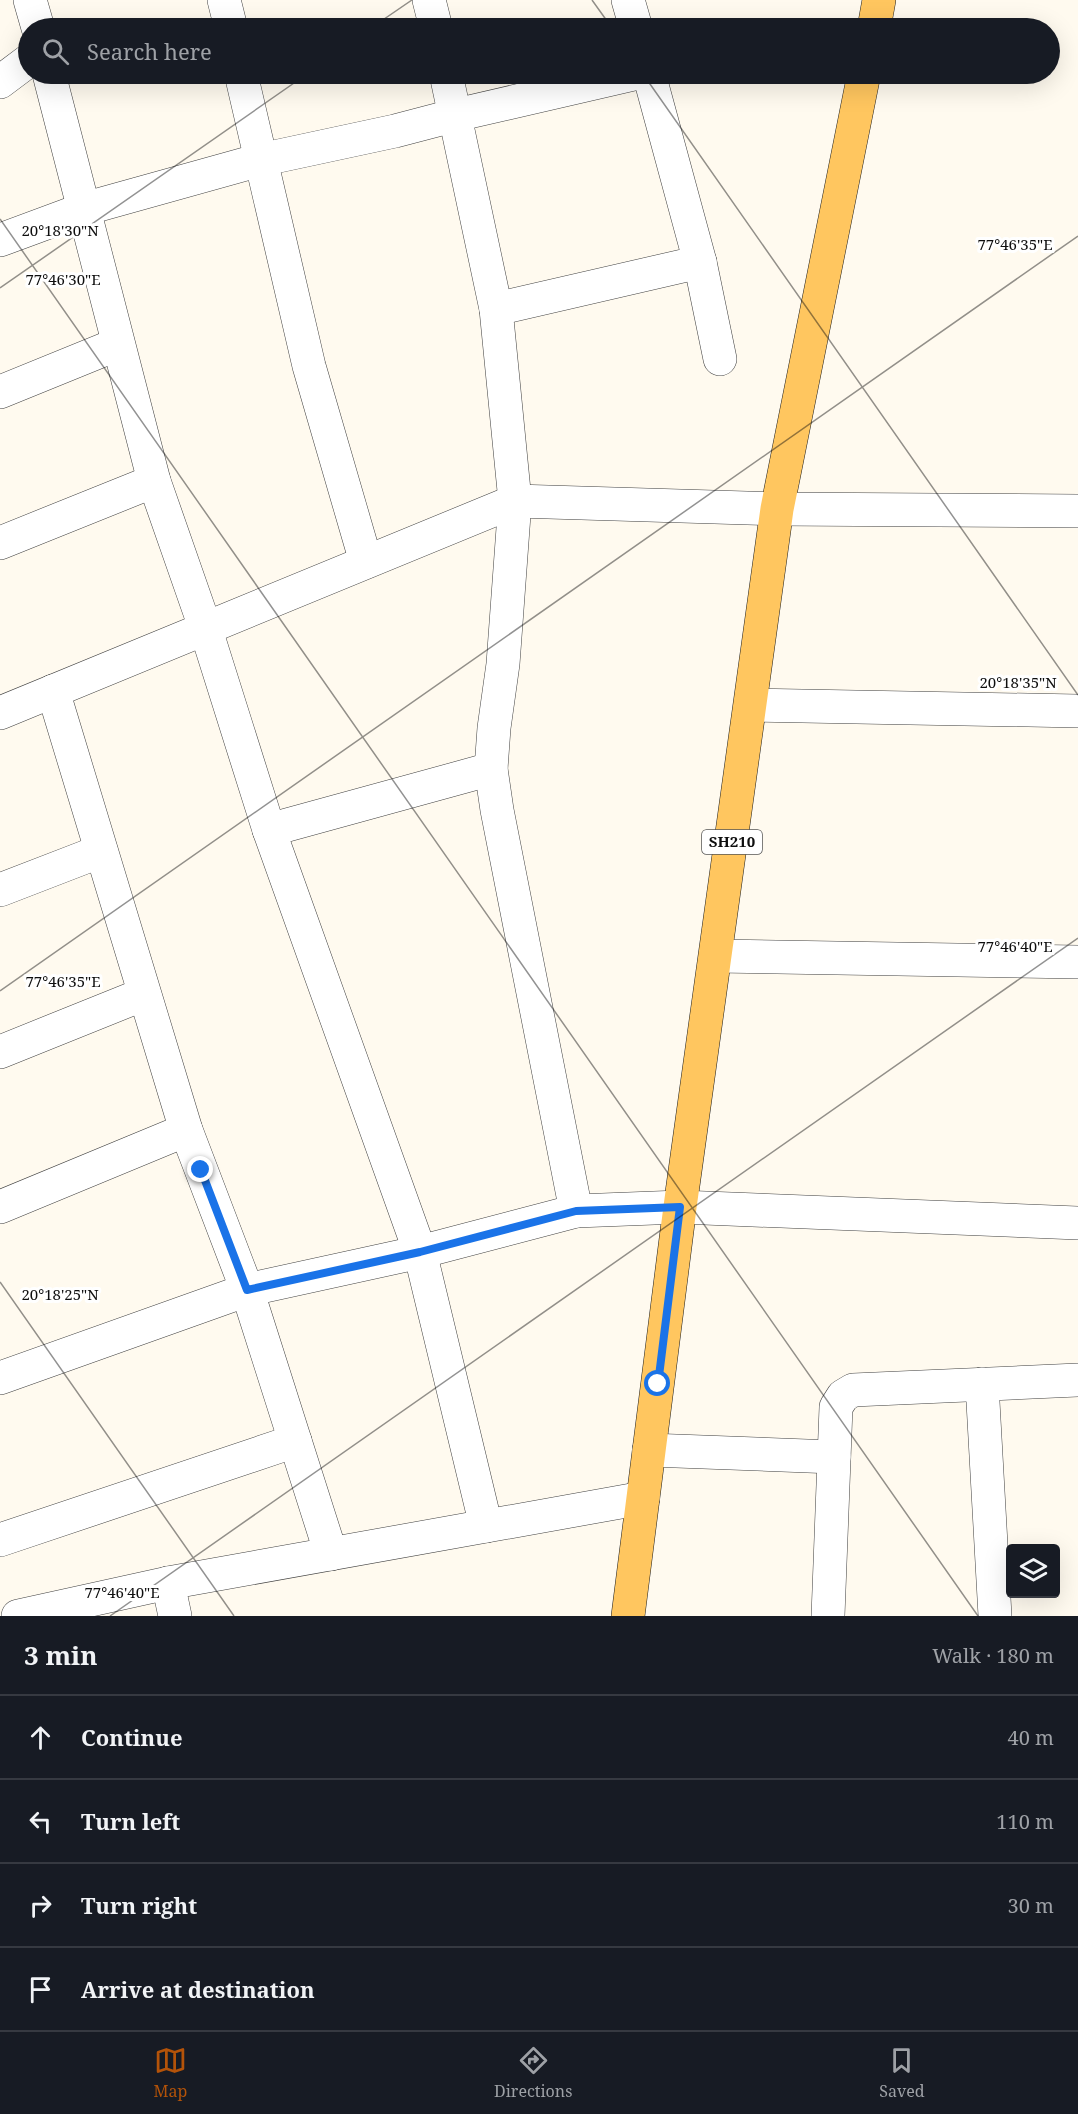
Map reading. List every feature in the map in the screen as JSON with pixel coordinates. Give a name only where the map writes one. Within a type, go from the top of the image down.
[{"type":"main road","points":[[876,18],[879,0]]},
{"type":"main road","name":"SH210","points":[[628,1616],[680,1207],[717,956],[777,509],[862,84]]},
{"type":"street","points":[[30,0],[35,18]]},
{"type":"street","points":[[224,0],[228,18]]},
{"type":"street","points":[[429,0],[434,18]]},
{"type":"street","points":[[628,0],[633,18]]},
{"type":"street","points":[[0,82],[18,68]]},
{"type":"street","points":[[52,84],[154,481],[206,630],[269,830],[420,1252],[486,1526]]},
{"type":"street","points":[[243,84],[309,366],[366,562]]},
{"type":"street","points":[[448,84],[496,309],[515,501],[503,664],[491,769],[497,810],[576,1211]]},
{"type":"street","points":[[0,240],[84,210],[260,160],[395,131],[456,114],[590,84]]},
{"type":"street","points":[[652,84],[700,262],[720,359]]},
{"type":"street","points":[[496,309],[700,262]]},
{"type":"street","points":[[0,392],[118,344]]},
{"type":"street","points":[[0,543],[154,481]]},
{"type":"street","points":[[0,713],[515,501],[777,509],[1078,511]]},
{"type":"street","points":[[53,692],[186,1130],[247,1290],[331,1554]]},
{"type":"street","points":[[750,705],[1078,711]]},
{"type":"street","points":[[269,830],[491,769]]},
{"type":"street","points":[[0,890],[101,851]]},
{"type":"street","points":[[717,956],[1078,962]]},
{"type":"street","points":[[0,1052],[144,993]]},
{"type":"street","points":[[0,1207],[186,1130]]},
{"type":"street","points":[[0,1378],[247,1290],[420,1252],[576,1211],[680,1207],[1078,1223]]},
{"type":"street","points":[[828,1616],[836,1407],[843,1396],[854,1389],[1078,1380]]},
{"type":"street","points":[[982,1384],[995,1616]]},
{"type":"street","points":[[0,1540],[295,1441]]},
{"type":"street","points":[[649,1450],[834,1457]]},
{"type":"street","points":[[18,1616],[168,1583],[643,1498]]},
{"type":"street","points":[[168,1583],[175,1616]]},
{"type":"route","points":[[201,1170],[247,1290],[420,1252],[576,1211],[680,1207],[658,1384]]}]
